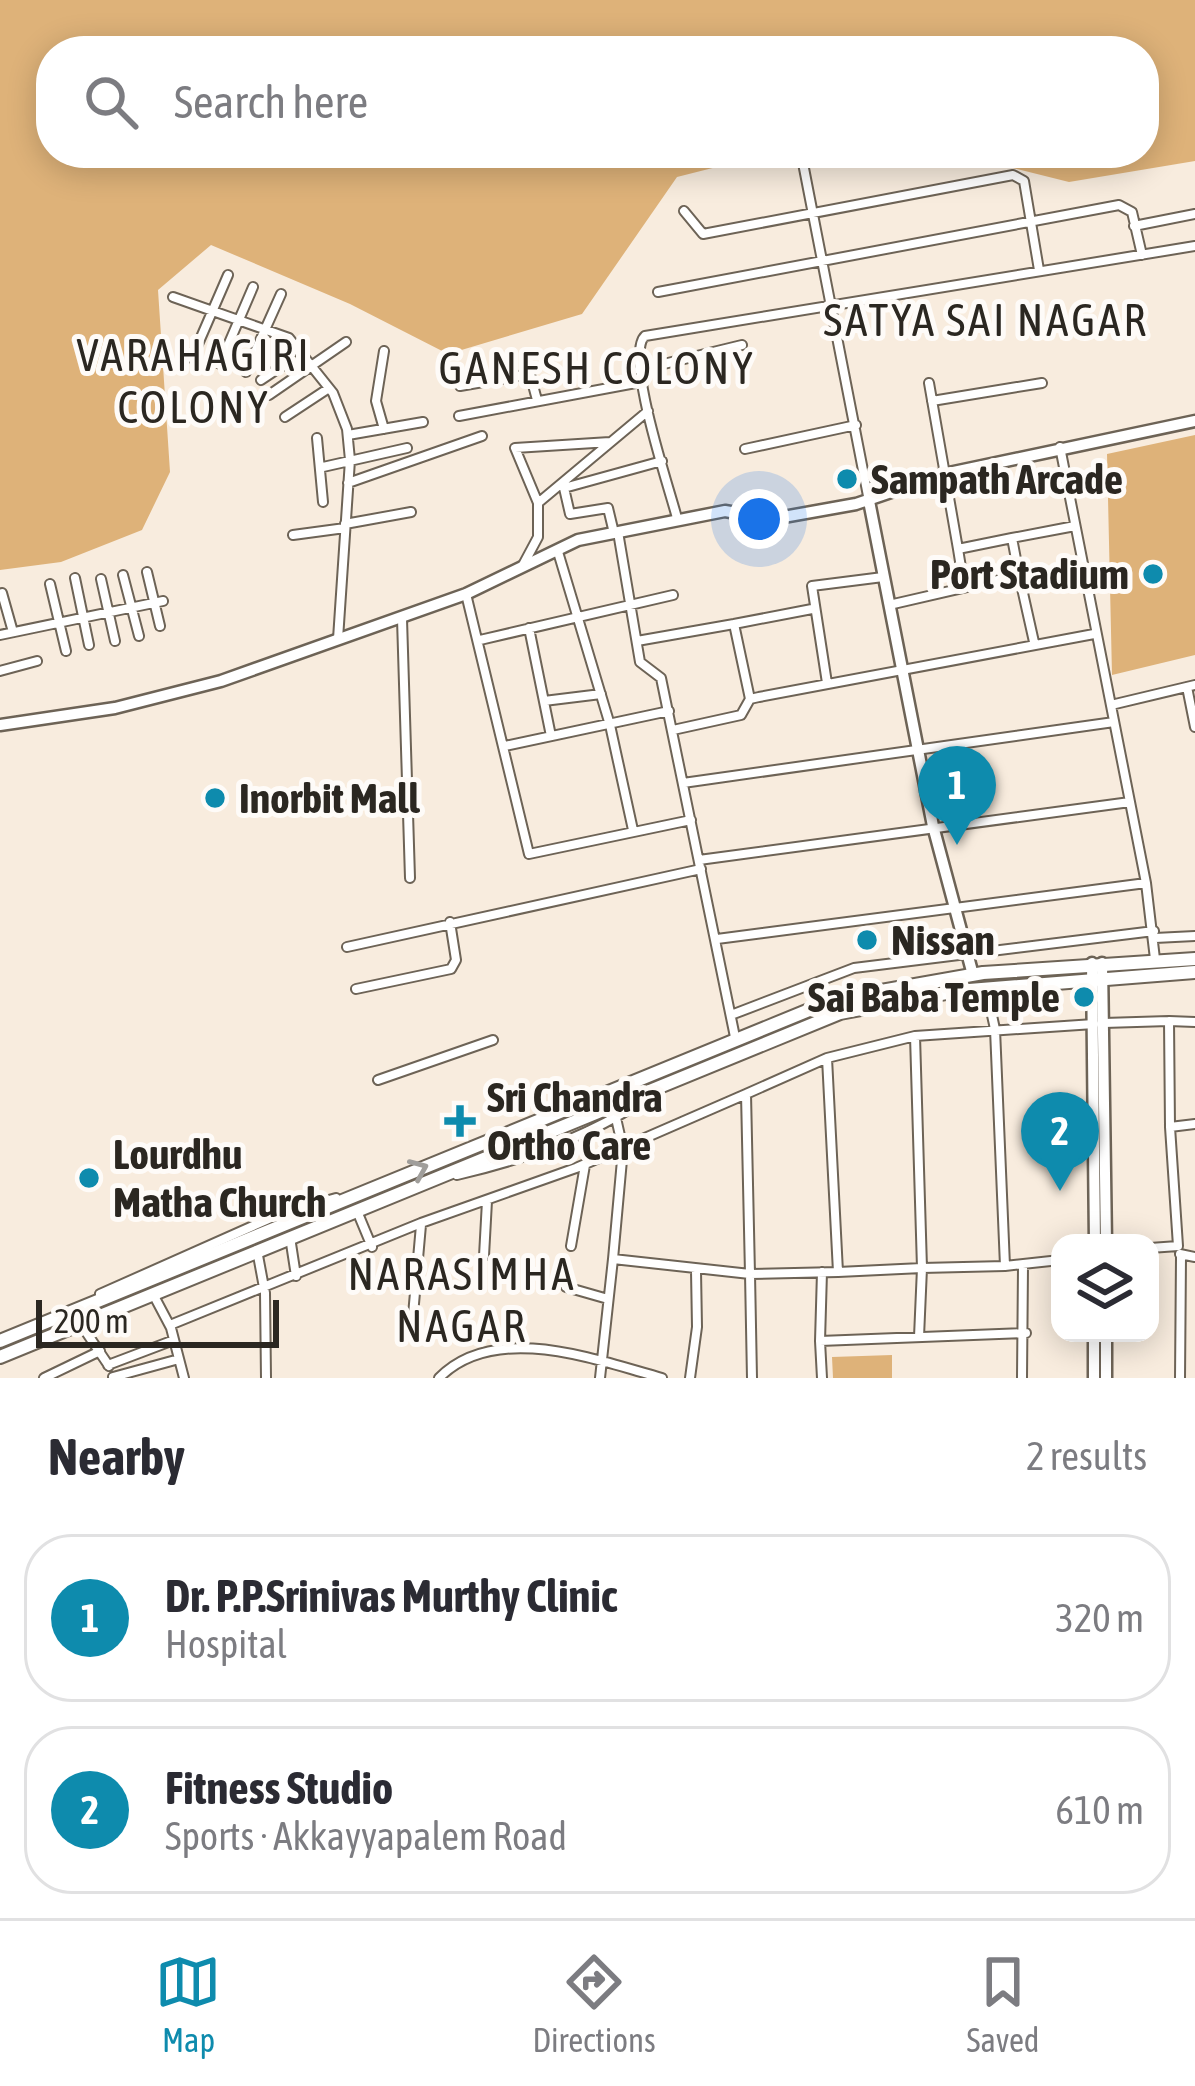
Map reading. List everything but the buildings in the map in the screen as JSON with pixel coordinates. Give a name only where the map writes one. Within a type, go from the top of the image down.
[{"type":"main road","points":[[0,725],[170,694],[402,619],[519,572],[578,541],[677,518],[738,510],[772,519],[869,501],[944,474],[1195,422]]},
{"type":"main road","points":[[869,501],[916,749],[973,975]]},
{"type":"main road","points":[[0,1357],[841,1013],[1155,958],[1195,959]]},
{"type":"main road","points":[[1098,970],[1106,1234]]},
{"type":"main road","points":[[0,1341],[836,999],[973,975],[1195,972]]},
{"type":"main road","points":[[1095,1234],[1099,1023]]},
{"type":"main road","points":[[1094,1342],[1094,1378]]},
{"type":"main road","points":[[1106,1342],[1106,1378]]},
{"type":"street","points":[[804,168],[869,501]]},
{"type":"street","points":[[684,211],[703,234],[1013,175],[1024,181],[1039,270]]},
{"type":"street","points":[[658,292],[1119,206],[1132,212],[1142,255]]},
{"type":"street","points":[[1134,226],[1195,214]]},
{"type":"street","points":[[677,518],[641,382],[636,351],[645,336],[1195,246]]},
{"type":"street","points":[[192,358],[227,275]]},
{"type":"street","points":[[220,364],[253,287]]},
{"type":"street","points":[[246,372],[281,294]]},
{"type":"street","points":[[173,297],[267,329],[297,345],[330,388],[348,435],[350,464],[338,639]]},
{"type":"street","points":[[269,395],[346,342]]},
{"type":"street","points":[[639,370],[742,344]]},
{"type":"street","points":[[261,380],[282,366],[297,345]]},
{"type":"street","points":[[384,351],[376,401],[384,429]]},
{"type":"street","points":[[460,386],[530,374],[537,400]]},
{"type":"street","points":[[458,416],[641,382]]},
{"type":"street","points":[[932,401],[1042,382]]},
{"type":"street","points":[[929,383],[964,586]]},
{"type":"street","points":[[285,417],[330,388]]},
{"type":"street","points":[[538,502],[648,411]]},
{"type":"street","points":[[348,435],[423,422]]},
{"type":"street","points":[[746,449],[856,424]]},
{"type":"street","points":[[348,483],[482,436]]},
{"type":"street","points":[[317,438],[322,502]]},
{"type":"street","points":[[519,572],[538,537],[538,502],[515,448],[611,442]]},
{"type":"street","points":[[1060,447],[1147,883],[1155,958]]},
{"type":"street","points":[[322,467],[407,448]]},
{"type":"street","points":[[662,460],[564,488],[570,514],[608,508],[643,668],[662,678],[735,1037]]},
{"type":"street","points":[[293,535],[411,512]]},
{"type":"street","points":[[958,548],[1075,526]]},
{"type":"street","points":[[1012,538],[1034,643]]},
{"type":"street","points":[[558,552],[610,725],[633,830]]},
{"type":"street","points":[[147,572],[159,602],[160,626]]},
{"type":"street","points":[[123,575],[139,636]]},
{"type":"street","points":[[889,605],[1019,575]]},
{"type":"street","points":[[826,683],[810,590],[816,584],[883,577]]},
{"type":"street","points":[[75,578],[88,645]]},
{"type":"street","points":[[101,579],[116,640]]},
{"type":"street","points":[[50,584],[66,651]]},
{"type":"street","points":[[2,593],[13,632]]},
{"type":"street","points":[[466,594],[529,854],[691,820]]},
{"type":"street","points":[[480,640],[673,595]]},
{"type":"street","points":[[0,635],[159,602]]},
{"type":"street","points":[[638,641],[812,609]]},
{"type":"street","points":[[402,619],[410,878]]},
{"type":"street","points":[[673,730],[741,715],[749,709],[734,623]]},
{"type":"street","points":[[530,628],[551,736]]},
{"type":"street","points":[[750,699],[1094,634]]},
{"type":"street","points":[[0,671],[38,661]]},
{"type":"street","points":[[1111,705],[1191,686],[1195,728]]},
{"type":"street","points":[[544,701],[601,694]]},
{"type":"street","points":[[505,746],[669,711]]},
{"type":"street","points":[[683,783],[1114,722]]},
{"type":"street","points":[[346,947],[700,864],[933,826],[1130,802]]},
{"type":"street","points":[[717,939],[1147,883]]},
{"type":"street","points":[[356,989],[451,968],[456,960],[450,922]]},
{"type":"street","points":[[731,1015],[854,968],[1155,935],[1195,936]]},
{"type":"street","points":[[986,988],[995,1029],[1005,1266]]},
{"type":"street","points":[[1168,1022],[1180,1378]]},
{"type":"street","points":[[170,1325],[372,1247],[421,1223],[623,1149],[827,1058],[915,1036],[1099,1023],[1195,1022]]},
{"type":"street","points":[[915,1036],[922,1268],[919,1337]]},
{"type":"street","points":[[378,1080],[493,1040]]},
{"type":"street","points":[[827,1058],[838,1272]]},
{"type":"street","points":[[433,1181],[522,1159],[616,1118],[672,1080]]},
{"type":"street","points":[[746,1094],[752,1378]]},
{"type":"street","points":[[600,1378],[623,1149],[616,1118]]},
{"type":"street","points":[[1170,1127],[1195,1124]]},
{"type":"street","points":[[571,1246],[586,1164]]},
{"type":"street","points":[[484,1256],[487,1201]]},
{"type":"street","points":[[357,1211],[372,1247]]},
{"type":"street","points":[[413,1315],[421,1223]]},
{"type":"street","points":[[290,1237],[296,1276]]},
{"type":"street","points":[[257,1250],[264,1289],[266,1378]]},
{"type":"street","points":[[1159,1250],[1195,1256]]},
{"type":"street","points":[[613,1258],[750,1274],[1022,1267],[1051,1262]]},
{"type":"street","points":[[1022,1267],[1026,1333],[1022,1378]]},
{"type":"street","points":[[690,1378],[697,1327],[696,1270]]},
{"type":"street","points":[[821,1378],[822,1272]]},
{"type":"street","points":[[566,1287],[608,1299]]},
{"type":"street","points":[[152,1293],[170,1325],[182,1378]]},
{"type":"street","points":[[80,1322],[114,1377],[179,1359]]},
{"type":"street","points":[[820,1341],[1026,1333]]},
{"type":"street","points":[[108,1365],[174,1340]]},
{"type":"street","points":[[439,1378],[457,1362],[503,1348],[600,1361],[662,1378]]},
{"type":"street","points":[[47,1377],[100,1351]]},
{"type":"shaded area","points":[[0,0],[1195,0],[1195,161],[1159,167],[1159,36],[36,36],[36,168],[713,168],[677,177],[582,314],[448,354],[350,304],[211,245],[158,290],[170,472],[142,530],[61,562],[0,570]]},
{"type":"shaded area","points":[[1013,168],[1153,168],[1069,182]]},
{"type":"shaded area","name":"Port Stadium","points":[[1195,435],[1195,655],[1112,675],[1107,454]]},
{"type":"shaded area","points":[[892,1355],[892,1378],[833,1378],[832,1357]]},
{"type":"place","name":"Sampath Arcade","points":[[847,479]]},
{"type":"place","name":"Port Stadium","points":[[1153,574]]},
{"type":"place","name":"Inorbit Mall","points":[[215,798]]},
{"type":"place","name":"Dr. P.P.Srinivas Murthy Clinic","points":[[957,845]]},
{"type":"place","name":"Nissan","points":[[867,940]]},
{"type":"place","name":"Sai Baba Temple","points":[[1084,997]]},
{"type":"place","name":"Sri Chandra Ortho Care","points":[[460,1121]]},
{"type":"place","name":"Lourdhu Matha Church","points":[[89,1178]]},
{"type":"place","name":"Fitness Studio","points":[[1060,1191]]},
{"type":"district","name":"SATYA SAI NAGAR","points":[[986,320]]},
{"type":"district","name":"GANESH COLONY","points":[[597,368]]},
{"type":"district","name":"VARAHAGIRI COLONY","points":[[194,381]]},
{"type":"district","name":"NARASIMHA NAGAR","points":[[462,1300]]}]
